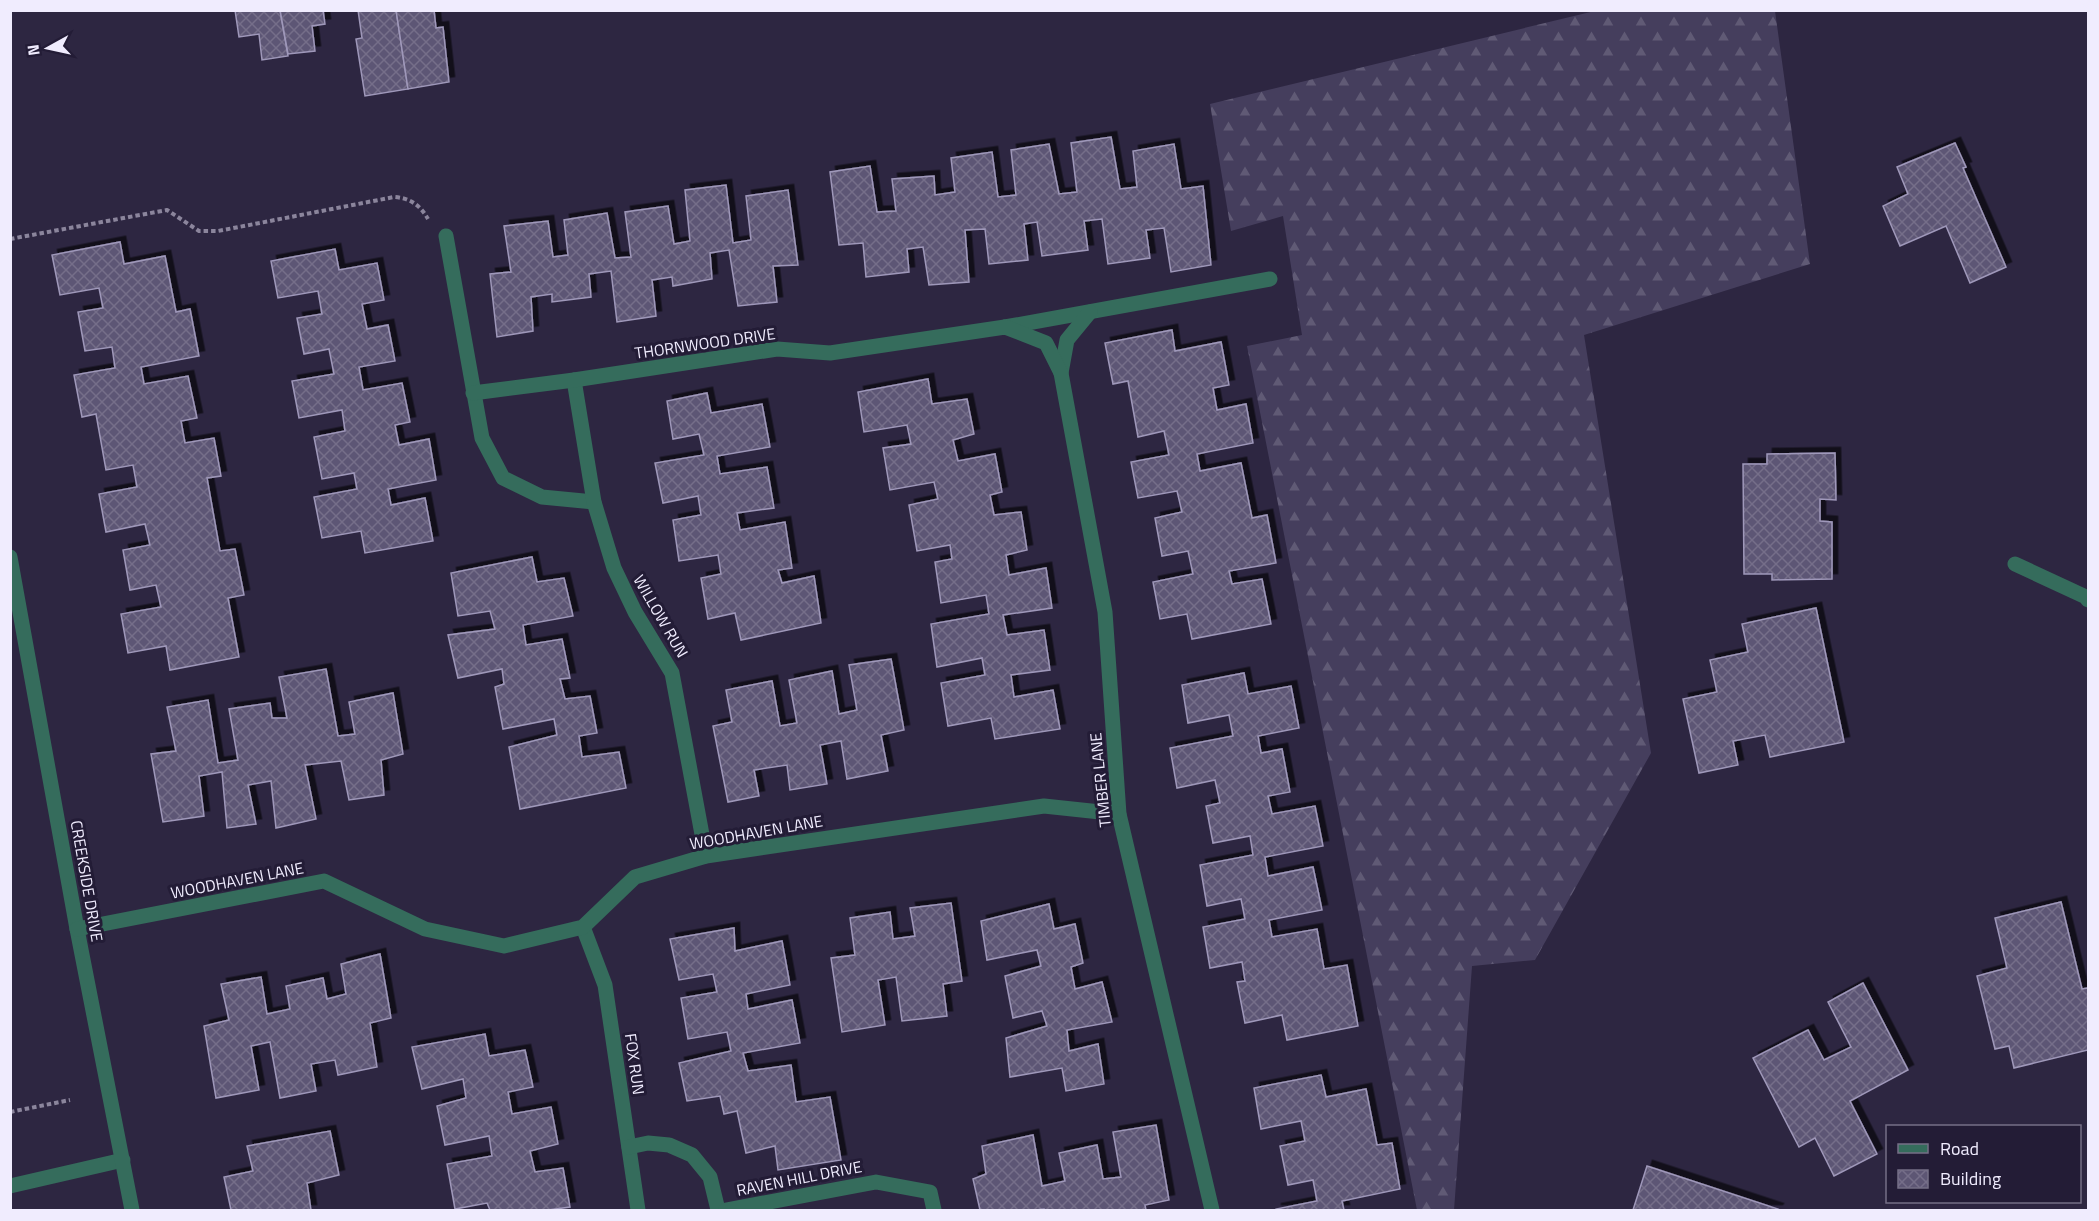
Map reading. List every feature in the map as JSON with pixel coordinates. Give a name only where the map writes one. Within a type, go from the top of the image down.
[{"type":"street","points":[[446,236],[482,438],[504,478],[542,497],[594,502]]},
{"type":"street","name":"THORNWOOD DRIVE","points":[[473,393],[777,349],[830,354],[1005,327],[1270,279]]},
{"type":"street","points":[[1061,374],[1067,340],[1090,312]]},
{"type":"street","name":"TIMBER LANE","points":[[1005,327],[1046,343],[1061,374],[1105,612],[1119,814],[1212,1210]]},
{"type":"street","name":"WILLOW RUN","points":[[574,380],[594,502],[614,568],[635,612],[672,673],[706,856]]},
{"type":"street","name":"CREEKSIDE DRIVE","points":[[10,557],[15,608],[132,1210]]},
{"type":"street","points":[[2015,564],[2086,597],[2088,600]]},
{"type":"street","name":"WOODHAVEN LANE","points":[[77,929],[324,881],[425,929],[504,946],[583,927],[635,877],[706,856],[1044,806],[1119,814]]},
{"type":"street","name":"FOX RUN","points":[[583,927],[605,985],[638,1210]]},
{"type":"street","points":[[629,1147],[648,1143],[669,1145],[692,1155],[710,1177],[718,1210]]},
{"type":"street","points":[[10,1186],[123,1160]]},
{"type":"street","name":"RAVEN HILL DRIVE","points":[[726,1210],[876,1182],[930,1192],[934,1210]]},
{"type":"path","points":[[10,239],[167,210],[199,231],[218,231],[394,196],[404,197],[422,209],[432,225],[446,236]]},
{"type":"path","points":[[10,1112],[70,1100]]},
{"type":"green space","points":[[1599,10],[1775,11],[1810,264],[1584,335],[1651,753],[1535,960],[1472,966],[1454,1210],[1417,1210],[1247,346],[1302,335],[1283,216],[1231,231],[1210,104]]},
{"type":"building","points":[[235,10],[280,10],[288,56],[262,60],[259,34],[239,37]]},
{"type":"building","points":[[280,10],[323,10],[325,24],[312,26],[315,51],[288,54]]},
{"type":"building","points":[[358,10],[396,10],[408,89],[365,96],[356,39],[362,38]]},
{"type":"building","points":[[396,10],[434,10],[436,28],[443,27],[449,82],[408,89]]},
{"type":"building","points":[[1111,137],[1120,189],[1137,187],[1133,151],[1174,144],[1181,189],[1203,186],[1211,265],[1171,272],[1164,228],[1146,230],[1150,258],[1108,264],[1102,219],[1084,221],[1088,250],[1042,256],[1037,222],[1024,224],[1028,260],[989,264],[985,229],[965,230],[969,282],[929,285],[923,247],[907,249],[909,272],[866,277],[863,243],[839,245],[830,172],[870,166],[877,212],[896,211],[892,179],[934,176],[935,195],[955,192],[951,158],[992,152],[998,197],[1016,195],[1011,150],[1049,144],[1059,194],[1077,192],[1071,143]]},
{"type":"building","points":[[1955,143],[1966,167],[1963,168],[2006,267],[1970,283],[1946,226],[1900,246],[1883,206],[1908,194],[1897,167]]},
{"type":"building","points":[[726,185],[733,243],[751,240],[746,196],[788,190],[798,265],[773,266],[777,302],[738,306],[729,250],[710,253],[712,279],[673,286],[672,277],[652,280],[656,316],[617,322],[611,271],[589,274],[591,297],[552,302],[552,294],[531,297],[533,331],[497,337],[490,274],[511,272],[504,226],[548,221],[553,257],[568,255],[564,220],[607,213],[615,258],[631,257],[625,212],[668,206],[674,244],[690,241],[685,190]]},
{"type":"building","points":[[120,242],[124,264],[165,256],[176,312],[190,309],[199,356],[141,367],[144,384],[188,376],[197,418],[181,421],[185,443],[214,438],[221,476],[207,478],[220,551],[235,549],[244,595],[228,598],[239,657],[170,670],[166,646],[128,653],[121,614],[161,607],[156,585],[130,590],[123,550],[150,545],[145,524],[106,532],[99,494],[137,487],[133,465],[106,470],[96,414],[82,417],[74,375],[115,368],[112,347],[85,351],[78,312],[103,308],[99,288],[60,295],[52,255]]},
{"type":"building","points":[[335,249],[339,270],[377,263],[384,300],[362,304],[367,329],[388,325],[395,361],[359,367],[363,390],[402,383],[410,422],[395,425],[399,445],[429,439],[436,480],[388,489],[391,505],[425,498],[433,541],[365,553],[361,531],[322,538],[314,497],[357,489],[354,473],[322,479],[314,437],[345,431],[342,410],[299,418],[292,381],[334,374],[329,349],[304,354],[297,318],[322,314],[318,291],[278,298],[271,261]]},
{"type":"building","points":[[1172,330],[1175,351],[1221,342],[1229,385],[1213,388],[1217,410],[1246,404],[1253,443],[1197,454],[1200,471],[1241,463],[1252,518],[1267,515],[1276,563],[1229,571],[1232,584],[1262,579],[1271,624],[1192,639],[1187,614],[1160,619],[1153,582],[1193,574],[1188,551],[1162,556],[1155,518],[1182,512],[1177,491],[1138,498],[1131,462],[1169,455],[1164,431],[1138,437],[1128,381],[1113,384],[1105,343]]},
{"type":"building","points":[[928,379],[932,404],[967,399],[974,434],[953,440],[958,461],[995,454],[1002,492],[990,495],[994,515],[1021,512],[1027,550],[1006,555],[1009,575],[1046,568],[1052,608],[1003,615],[1007,635],[1044,630],[1050,670],[1011,675],[1014,697],[1053,690],[1060,729],[995,739],[991,718],[948,726],[941,683],[985,675],[982,658],[937,667],[931,624],[989,614],[986,595],[941,603],[935,562],[952,559],[950,545],[917,551],[909,505],[938,499],[934,482],[890,490],[883,448],[911,444],[907,425],[864,432],[858,392]]},
{"type":"building","points":[[707,393],[711,413],[762,404],[770,447],[717,456],[720,474],[767,467],[774,508],[737,513],[740,530],[785,522],[792,568],[778,570],[782,583],[814,576],[821,623],[741,640],[735,613],[708,619],[701,578],[721,574],[718,555],[679,561],[673,520],[701,515],[698,496],[663,503],[655,463],[704,455],[699,434],[673,439],[667,401]]},
{"type":"building","points":[[1835,453],[1836,500],[1820,499],[1820,521],[1832,522],[1832,579],[1772,580],[1772,574],[1744,574],[1743,464],[1767,464],[1767,454]]},
{"type":"building","points":[[532,557],[537,582],[564,578],[573,616],[523,625],[526,645],[562,639],[570,678],[560,679],[565,699],[590,696],[597,733],[579,736],[582,757],[619,752],[626,788],[520,809],[509,747],[557,735],[554,719],[503,729],[495,687],[504,684],[502,669],[458,678],[448,635],[495,629],[490,611],[458,616],[451,573]]},
{"type":"building","points":[[1816,608],[1844,742],[1770,757],[1765,735],[1733,741],[1738,765],[1699,773],[1683,699],[1717,692],[1710,660],[1748,652],[1742,624]]},
{"type":"building","points":[[891,659],[904,730],[881,735],[888,771],[847,779],[841,741],[820,745],[827,784],[790,790],[787,765],[754,770],[759,796],[728,802],[713,726],[732,722],[726,690],[772,681],[780,726],[797,723],[789,680],[832,671],[839,714],[857,710],[849,665]]},
{"type":"building","points":[[326,669],[338,736],[355,734],[349,702],[393,693],[403,754],[381,760],[384,795],[349,800],[341,761],[305,765],[316,819],[276,828],[271,781],[248,785],[256,824],[227,828],[222,772],[199,776],[204,816],[163,822],[151,754],[176,751],[167,707],[208,700],[218,763],[238,760],[229,709],[270,703],[272,718],[287,718],[279,677]]},
{"type":"building","points":[[1244,673],[1248,694],[1291,686],[1299,728],[1258,736],[1261,753],[1282,749],[1290,792],[1268,796],[1272,814],[1315,806],[1323,846],[1265,857],[1268,876],[1313,867],[1322,910],[1269,920],[1272,937],[1317,929],[1324,969],[1347,965],[1358,1026],[1287,1040],[1282,1015],[1245,1023],[1237,982],[1245,981],[1242,962],[1210,968],[1203,927],[1245,919],[1241,899],[1207,906],[1200,865],[1253,855],[1250,836],[1213,843],[1206,806],[1220,803],[1215,780],[1177,788],[1170,748],[1233,736],[1229,715],[1188,723],[1182,685]]},
{"type":"building","points":[[2061,902],[2082,989],[2088,988],[2088,1050],[2014,1068],[2009,1046],[1995,1049],[1977,976],[2007,968],[1995,918]]},
{"type":"building","points":[[951,903],[962,981],[943,984],[947,1016],[902,1021],[896,977],[878,980],[885,1025],[842,1032],[831,958],[855,955],[850,918],[890,912],[893,939],[915,936],[910,908]]},
{"type":"building","points":[[1049,904],[1054,929],[1075,924],[1083,963],[1071,967],[1075,989],[1102,982],[1112,1022],[1067,1030],[1069,1051],[1098,1044],[1104,1084],[1066,1091],[1062,1068],[1010,1077],[1006,1038],[1047,1026],[1042,1011],[1013,1018],[1005,976],[1041,966],[1037,950],[987,960],[981,921]]},
{"type":"building","points":[[734,928],[735,951],[782,941],[790,985],[746,994],[748,1009],[792,1000],[800,1043],[743,1053],[748,1071],[791,1065],[796,1102],[830,1097],[841,1160],[778,1170],[775,1146],[746,1153],[737,1111],[724,1114],[720,1096],[687,1101],[679,1063],[731,1051],[727,1032],[688,1039],[681,998],[717,992],[713,974],[679,980],[670,939]]},
{"type":"building","points":[[380,954],[391,1018],[370,1023],[377,1067],[338,1075],[335,1060],[311,1064],[316,1091],[280,1098],[270,1042],[251,1046],[259,1090],[216,1098],[204,1026],[229,1020],[221,984],[261,977],[267,1014],[290,1009],[286,986],[323,978],[327,999],[346,994],[341,964]]},
{"type":"building","points":[[1863,983],[1908,1070],[1850,1101],[1877,1154],[1834,1176],[1815,1138],[1799,1147],[1753,1058],[1808,1030],[1824,1060],[1851,1047],[1828,1002]]},
{"type":"building","points":[[485,1034],[489,1056],[525,1050],[533,1087],[508,1092],[512,1114],[551,1107],[558,1144],[530,1151],[535,1172],[563,1168],[570,1207],[548,1210],[490,1210],[487,1203],[455,1209],[447,1164],[492,1156],[489,1136],[445,1145],[437,1106],[466,1098],[463,1079],[422,1089],[412,1047]]},
{"type":"building","points":[[1321,1075],[1326,1097],[1366,1089],[1377,1145],[1392,1143],[1400,1189],[1342,1201],[1344,1210],[1276,1210],[1317,1201],[1313,1180],[1288,1185],[1280,1146],[1305,1141],[1301,1121],[1261,1129],[1254,1088]]},
{"type":"building","points":[[1156,1125],[1169,1200],[1145,1205],[1146,1210],[980,1210],[973,1179],[986,1174],[982,1146],[1033,1135],[1042,1186],[1065,1181],[1059,1153],[1097,1145],[1103,1179],[1121,1177],[1113,1132]]},
{"type":"building","points":[[330,1131],[339,1175],[307,1183],[311,1210],[231,1210],[224,1177],[253,1171],[247,1146]]},
{"type":"building","points":[[1647,1166],[1778,1209],[1633,1210]]}]
